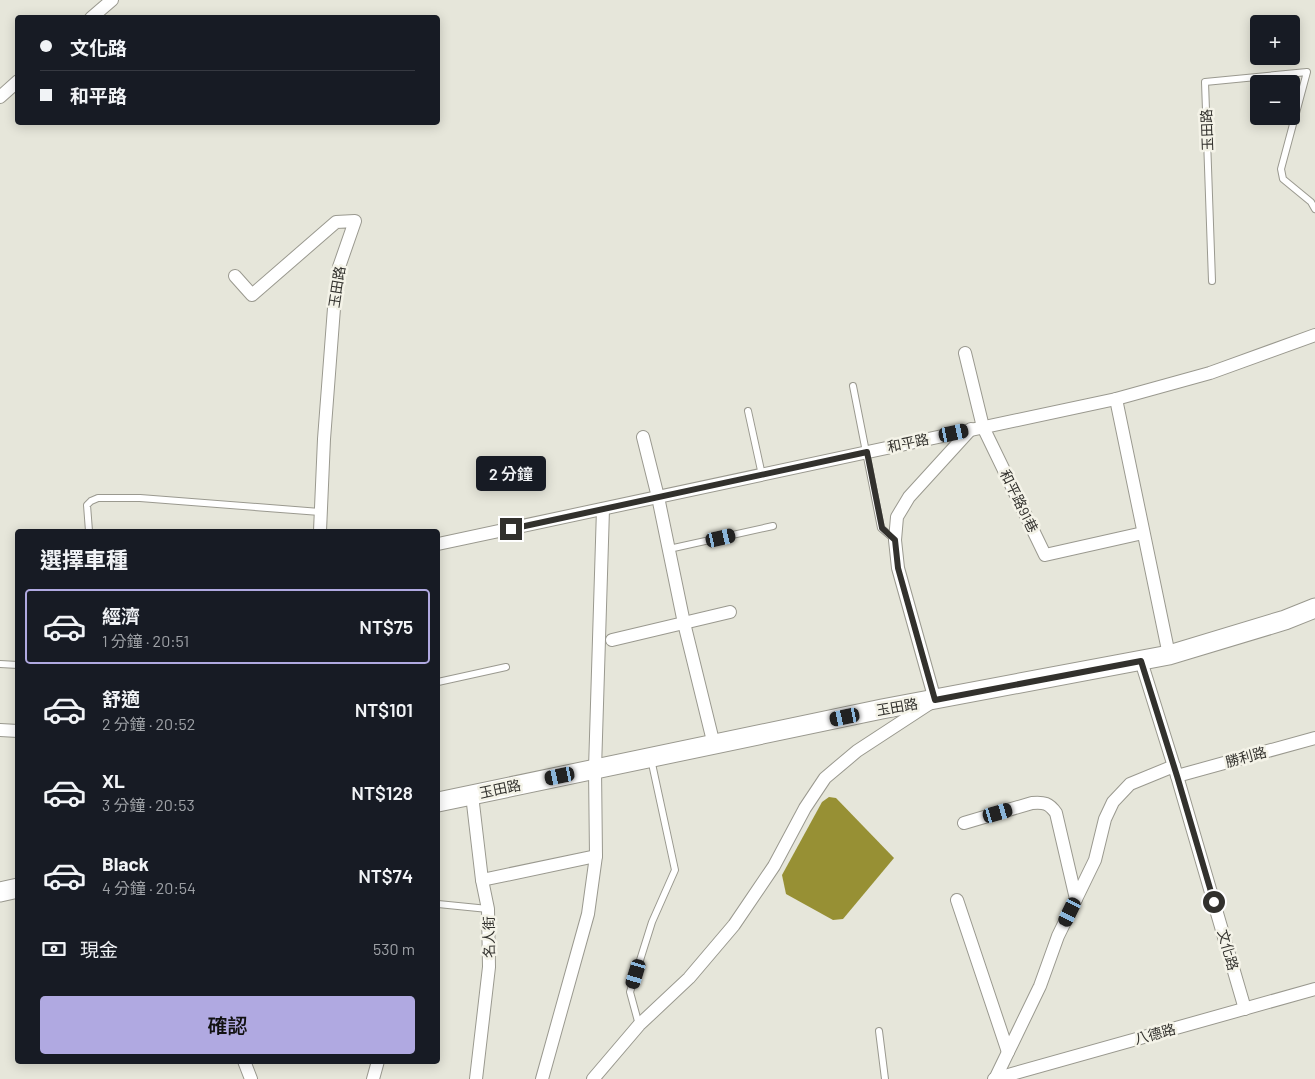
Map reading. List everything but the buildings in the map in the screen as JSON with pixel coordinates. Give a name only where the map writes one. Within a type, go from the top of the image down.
[{"type":"street","points":[[94,15],[112,0]]},
{"type":"street","points":[[0,97],[15,84]]},
{"type":"street","name":"玉田路","points":[[235,276],[252,295],[336,222],[355,221],[339,268],[335,295],[328,375],[320,529]]},
{"type":"street","name":"和平路","points":[[440,544],[1116,399],[1210,373],[1315,335]]},
{"type":"street","name":"和平路91巷","points":[[965,352],[977,428],[1045,554],[1143,533]]},
{"type":"street","points":[[1116,399],[1169,655]]},
{"type":"street","points":[[593,1079],[639,1025],[689,978],[734,925],[774,866],[805,808],[825,778],[858,751],[935,700],[898,568],[895,540],[897,517],[910,497],[977,428]]},
{"type":"street","points":[[642,437],[658,498],[684,623],[714,745]]},
{"type":"street","points":[[542,1079],[588,914],[596,856],[595,769],[603,509]]},
{"type":"street","name":"玉田路","points":[[440,802],[882,709],[1169,655],[1285,620],[1315,608]]},
{"type":"street","points":[[612,640],[730,612]]},
{"type":"street","name":"文化路","points":[[1141,661],[1176,771],[1245,1009]]},
{"type":"street","points":[[0,730],[15,731]]},
{"type":"street","name":"勝利路","points":[[995,1079],[1040,986],[1058,936],[1095,860],[1105,819],[1113,802],[1130,784],[1176,771],[1315,738]]},
{"type":"street","name":"名人街","points":[[472,795],[482,880],[488,909],[489,968],[476,1079]]},
{"type":"street","points":[[964,823],[1032,803],[1043,802],[1051,805],[1056,813],[1076,899]]},
{"type":"street","points":[[482,880],[596,856]]},
{"type":"street","points":[[0,892],[15,889]]},
{"type":"street","points":[[957,900],[1008,1052]]},
{"type":"street","name":"八德路","points":[[995,1079],[1315,989]]},
{"type":"street","points":[[245,1064],[251,1079]]},
{"type":"street","points":[[373,1079],[377,1064]]},
{"type":"lane","name":"玉田路","points":[[1212,281],[1205,82],[1307,72],[1281,169],[1283,179],[1311,202],[1315,208]]},
{"type":"lane","points":[[853,386],[882,528],[895,540]]},
{"type":"lane","points":[[748,411],[762,475]]},
{"type":"lane","points":[[88,529],[87,506],[90,501],[98,498],[140,498],[320,512]]},
{"type":"lane","points":[[668,549],[773,526]]},
{"type":"lane","points":[[0,664],[15,665]]},
{"type":"lane","points":[[440,682],[506,667]]},
{"type":"lane","points":[[639,1025],[630,992],[652,922],[674,870],[651,758]]},
{"type":"lane","points":[[440,904],[488,909]]},
{"type":"lane","points":[[879,1031],[885,1079]]},
{"type":"shaded area","points":[[829,797],[836,798],[894,858],[843,919],[833,920],[786,894],[782,875],[822,802]]},
{"type":"route","points":[[511,529],[867,452],[882,528],[895,540],[898,568],[906,601],[917,633],[935,700],[1141,661],[1214,902]]}]
